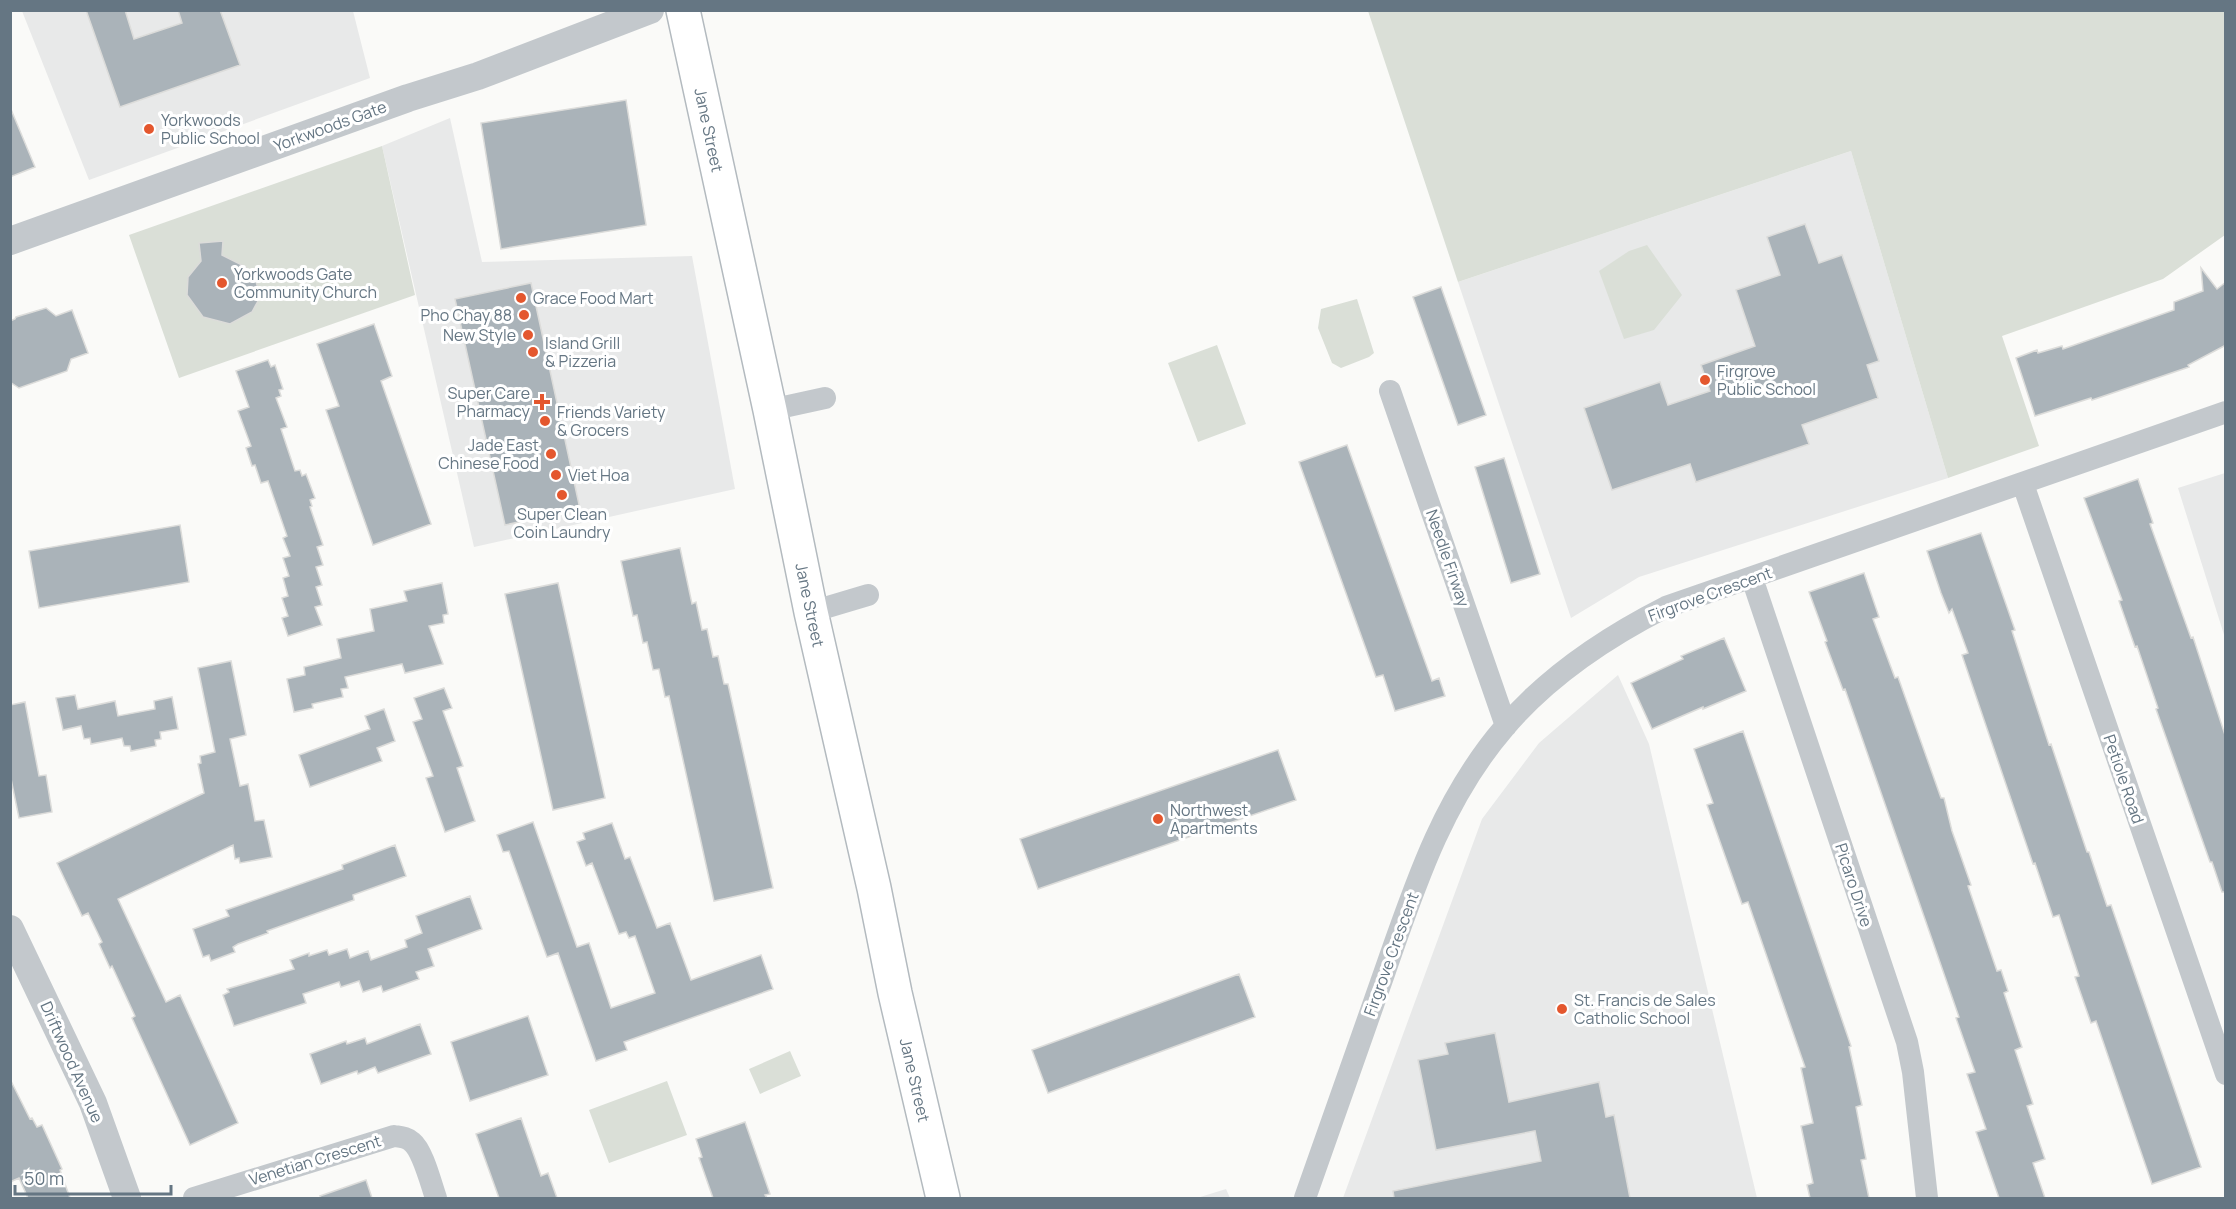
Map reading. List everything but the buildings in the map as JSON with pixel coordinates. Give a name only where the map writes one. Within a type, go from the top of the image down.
[{"type":"main road","name":"Jane Street","points":[[683,10],[770,410],[811,612],[943,1198]]},
{"type":"street","name":"Yorkwoods Gate","points":[[10,242],[398,101],[478,76],[650,10]]},
{"type":"street","name":"Needle Firway","points":[[1389,391],[1506,726]]},
{"type":"street","points":[[770,410],[825,398]]},
{"type":"street","name":"Firgrove Crescent","points":[[1305,1198],[1403,920],[1438,829],[1475,765],[1506,726],[1544,687],[1608,638],[1666,607],[2226,412]]},
{"type":"street","name":"Petiole Road","points":[[2023,484],[2226,1074]]},
{"type":"street","name":"Picaro Drive","points":[[1752,578],[1907,1042],[1913,1072],[1927,1198]]},
{"type":"street","points":[[811,612],[868,595]]},
{"type":"street","name":"Driftwood Avenue","points":[[10,929],[93,1103],[127,1198]]},
{"type":"street","name":"Venetian Crescent","points":[[194,1198],[394,1136],[413,1142],[436,1198]]},
{"type":"shaded area","name":"Yorkwoods Public School","points":[[22,11],[353,11],[370,78],[89,180]]},
{"type":"shaded area","points":[[1368,11],[2225,11],[2225,235],[2163,279],[2002,336],[2039,446],[1948,478],[1851,151],[1458,282]]},
{"type":"shaded area","points":[[450,118],[482,262],[692,256],[735,489],[474,547],[382,146]]},
{"type":"shaded area","points":[[382,146],[415,295],[179,378],[129,235]]},
{"type":"shaded area","name":"Firgrove Public School","points":[[1851,151],[1948,478],[1639,577],[1571,618],[1458,282]]},
{"type":"shaded area","points":[[1647,245],[1682,295],[1654,330],[1624,339],[1599,271],[1629,251]]},
{"type":"shaded area","points":[[1357,299],[1374,353],[1341,368],[1332,363],[1318,328],[1321,309]]},
{"type":"shaded area","points":[[1217,345],[1246,424],[1198,442],[1168,363]]},
{"type":"shaded area","points":[[2226,473],[2225,638],[2178,488]]},
{"type":"shaded area","name":"St. Francis de Sales Catholic School","points":[[1618,675],[1649,744],[1757,1198],[1343,1198],[1482,819],[1539,743]]},
{"type":"shaded area","points":[[790,1051],[801,1076],[760,1094],[749,1069]]},
{"type":"shaded area","points":[[667,1081],[687,1135],[609,1163],[589,1110]]},
{"type":"shaded area","points":[[1226,1189],[1230,1198],[1197,1198]]},
{"type":"place","name":"Yorkwoods Public School","points":[[149,129]]},
{"type":"place","name":"Yorkwoods Gate Community Church","points":[[222,283]]},
{"type":"place","name":"Grace Food Mart","points":[[521,298]]},
{"type":"place","name":"Pho Chay 88","points":[[524,315]]},
{"type":"place","name":"New Style","points":[[528,335]]},
{"type":"place","name":"Island Grill & Pizzeria","points":[[533,352]]},
{"type":"place","name":"Firgrove Public School","points":[[1705,380]]},
{"type":"place","name":"Super Care Pharmacy","points":[[542,402]]},
{"type":"place","name":"Friends Variety & Grocers","points":[[545,421]]},
{"type":"place","name":"Jade East Chinese Food","points":[[551,454]]},
{"type":"place","name":"Viet Hoa","points":[[556,475]]},
{"type":"place","name":"Super Clean Coin Laundry","points":[[562,495]]},
{"type":"place","name":"Northwest Apartments","points":[[1158,819]]},
{"type":"place","name":"St. Francis de Sales Catholic School","points":[[1562,1009]]}]
